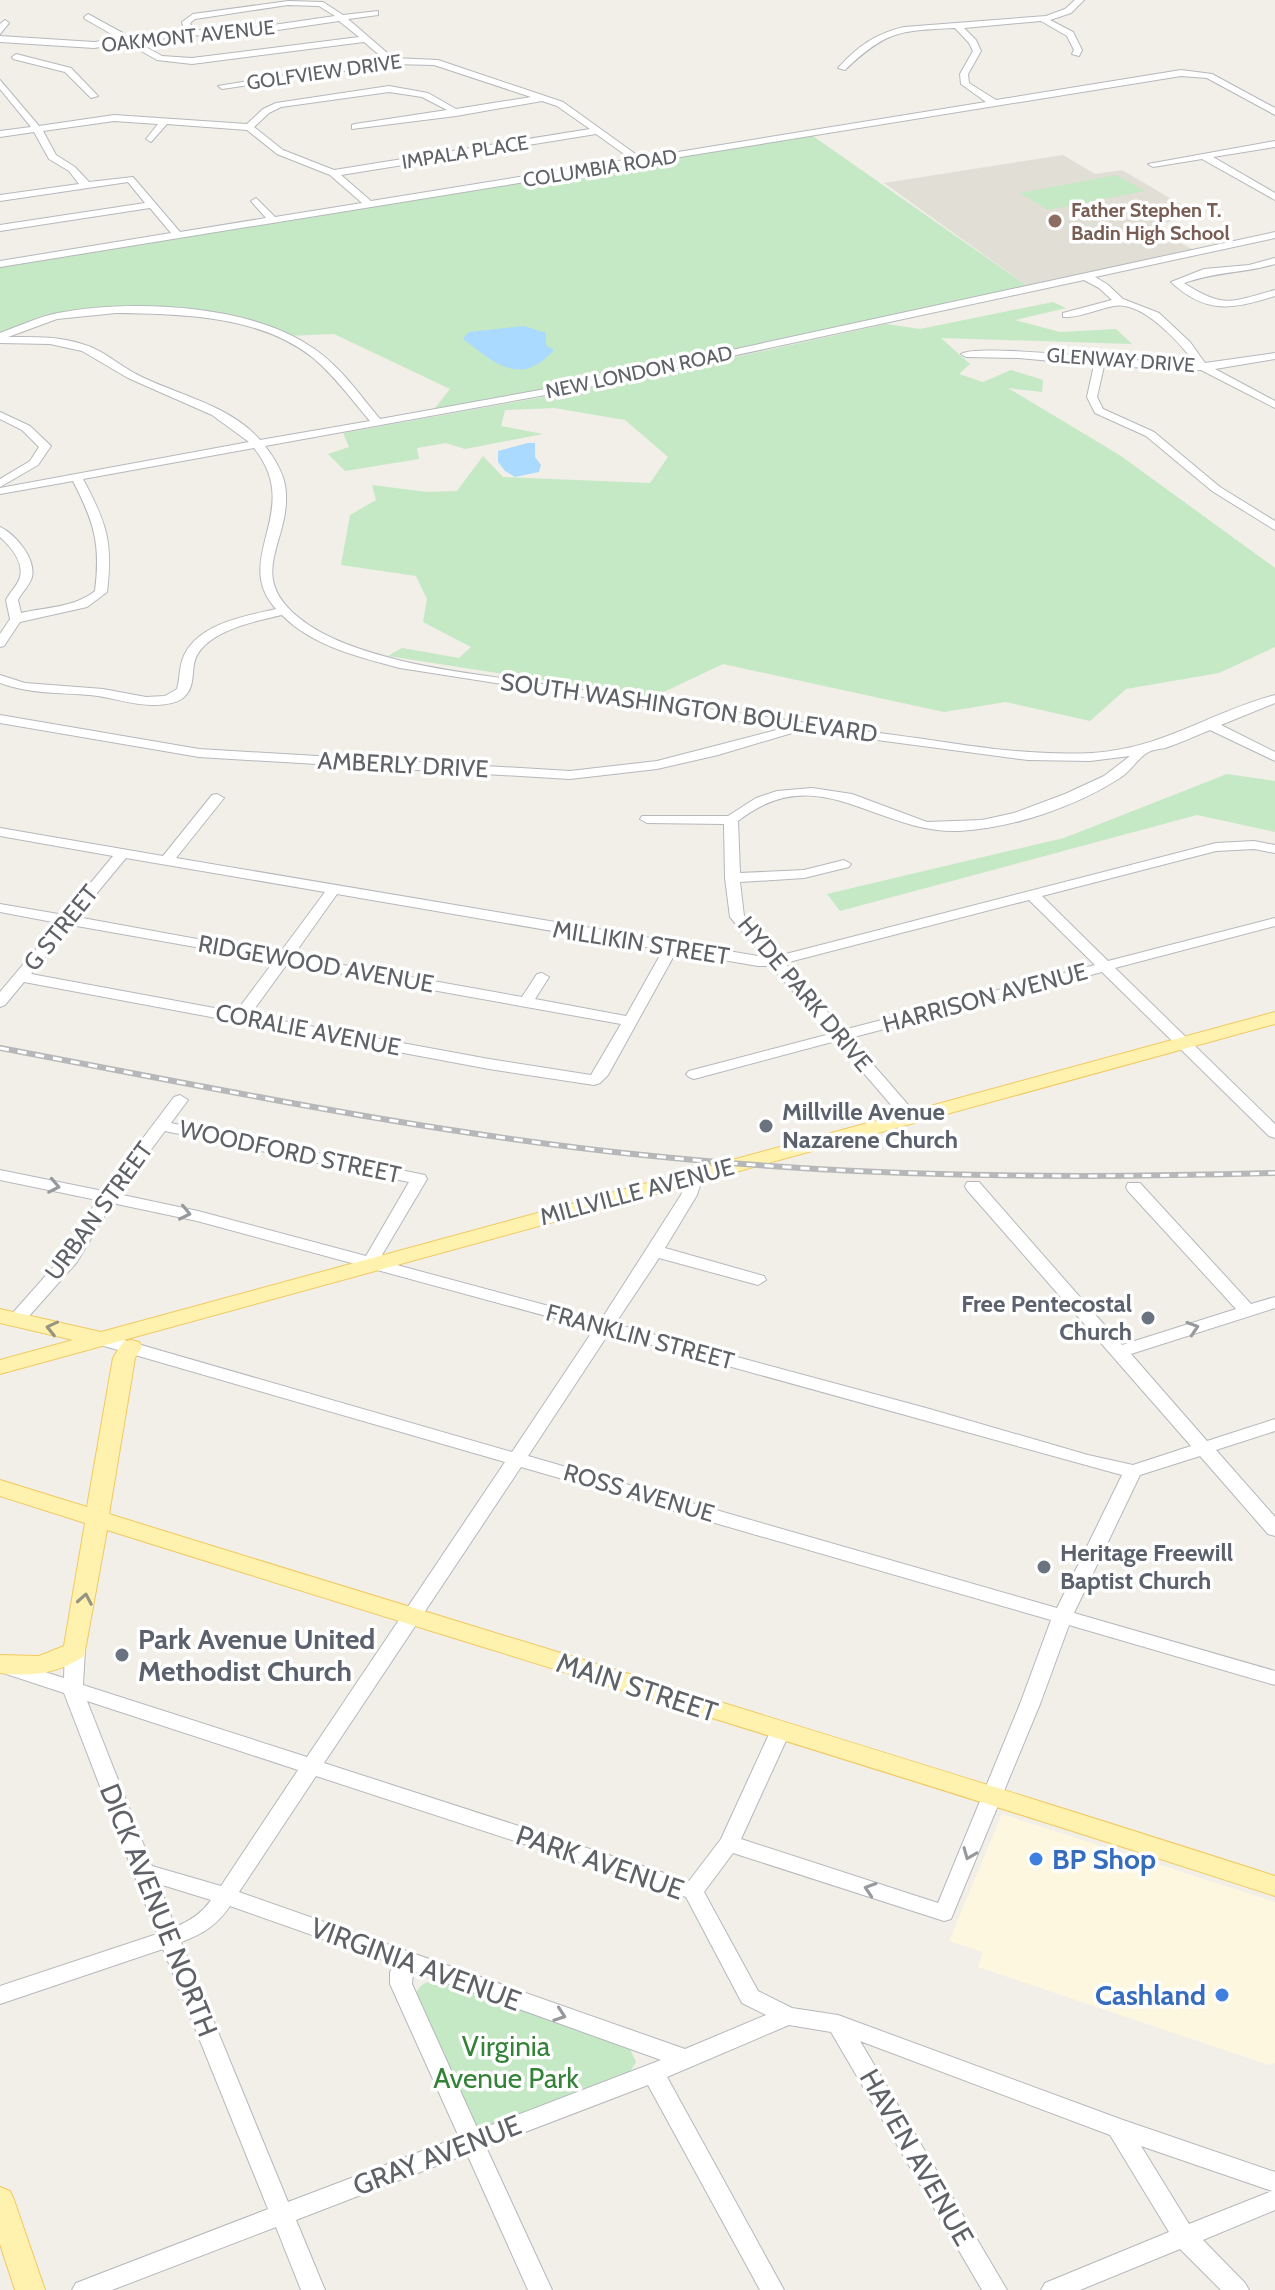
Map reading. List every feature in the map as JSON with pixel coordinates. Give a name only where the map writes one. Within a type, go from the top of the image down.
[{"type":"main road","name":"MILLVILLE AVENUE","points":[[0,1367],[1275,1018]]},
{"type":"main road","name":"ROSS AVENUE","points":[[8,1318],[103,1340]]},
{"type":"main road","name":"DICK AVENUE NORTH","points":[[75,1650],[124,1358],[131,1347]]},
{"type":"main road","name":"MAIN STREET","points":[[0,1488],[780,1732],[994,1795],[1275,1886]]},
{"type":"main road","points":[[0,1665],[43,1665],[62,1660],[75,1650]]},
{"type":"main road","points":[[0,2200],[30,2290]]},
{"type":"street","points":[[842,68],[870,41],[886,33],[1044,20],[1072,10],[1080,0]]},
{"type":"street","points":[[189,32],[186,22],[193,17],[288,3],[320,4],[391,61]]},
{"type":"street","name":"OAKMONT AVENUE","points":[[0,39],[81,46],[189,32],[231,34],[375,13]]},
{"type":"street","points":[[88,17],[160,58],[183,62],[366,39]]},
{"type":"street","points":[[1044,20],[1070,34],[1076,54]]},
{"type":"street","points":[[957,25],[977,51],[964,74],[965,84],[974,93],[994,103]]},
{"type":"street","points":[[33,43],[30,50],[12,59],[68,70],[94,96]]},
{"type":"street","name":"GOLFVIEW DRIVE","points":[[222,86],[391,61],[435,62],[560,104],[641,162]]},
{"type":"street","name":"COLUMBIA ROAD","points":[[0,264],[1181,73],[1200,73],[1275,112]]},
{"type":"street","points":[[0,83],[37,129],[52,157],[72,169],[85,184]]},
{"type":"street","points":[[249,127],[266,111],[279,105],[389,89],[404,89],[443,102],[456,113]]},
{"type":"street","points":[[355,127],[545,97]]},
{"type":"street","points":[[0,134],[114,118],[249,127],[280,152],[333,173],[370,205]]},
{"type":"street","points":[[151,139],[164,122]]},
{"type":"street","name":"IMPALA PLACE","points":[[333,173],[597,131]]},
{"type":"street","points":[[1153,164],[1275,144]]},
{"type":"street","points":[[1204,156],[1275,197]]},
{"type":"street","points":[[0,198],[130,179],[178,236]]},
{"type":"street","points":[[256,201],[274,221]]},
{"type":"street","points":[[0,228],[152,205]]},
{"type":"street","name":"NEW LONDON ROAD","points":[[0,491],[688,363],[1275,235]]},
{"type":"street","points":[[1275,261],[1250,268],[1204,272],[1176,282],[1206,303],[1226,307],[1275,293]]},
{"type":"street","points":[[1085,276],[1103,286],[1119,301],[1155,315],[1179,336],[1202,366],[1275,405]]},
{"type":"street","points":[[1067,315],[1119,301]]},
{"type":"street","points":[[227,309],[240,308]]},
{"type":"street","points":[[6,337],[42,319],[71,313],[158,312],[236,319],[269,329],[309,349],[378,423]]},
{"type":"street","name":"SOUTH WASHINGTON BOULEVARD","points":[[6,337],[64,343],[90,351],[133,376],[211,409],[243,430],[270,462],[280,487],[280,515],[266,557],[272,591],[285,610],[322,639],[401,664],[803,727],[1040,757],[1097,757],[1141,751],[1275,699]]},
{"type":"street","name":"GLENWAY DRIVE","points":[[966,354],[1023,354],[1176,367],[1275,356]]},
{"type":"street","points":[[1100,361],[1092,397],[1099,411],[1150,434],[1216,489],[1275,526]]},
{"type":"street","points":[[0,415],[26,428],[45,446],[34,463],[0,484]]},
{"type":"street","points":[[14,612],[79,605],[101,592],[106,561],[105,541],[99,521],[77,478]]},
{"type":"street","points":[[0,531],[8,536],[26,565],[24,582],[14,594],[14,612],[0,643]]},
{"type":"street","points":[[0,679],[37,689],[93,692],[145,701],[169,699],[180,694],[185,686],[189,655],[210,634],[244,620],[285,610]]},
{"type":"street","name":"AMBERLY DRIVE","points":[[0,719],[199,753],[570,775],[602,774],[676,763],[803,727]]},
{"type":"street","points":[[1211,725],[1275,757]]},
{"type":"street","points":[[647,819],[731,820],[741,810],[764,798],[810,792],[864,802],[912,823],[970,826],[1047,807],[1088,790],[1132,764],[1141,751]]},
{"type":"street","points":[[167,860],[217,798]]},
{"type":"street","name":"HYDE PARK DRIVE","points":[[731,820],[732,878],[737,917],[911,1118]]},
{"type":"street","name":"MILLIKIN STREET","points":[[0,832],[758,962],[775,961],[1216,847],[1254,845],[1275,849]]},
{"type":"street","name":"G STREET","points":[[0,1002],[122,854]]},
{"type":"street","points":[[732,878],[804,874],[844,864]]},
{"type":"street","points":[[240,1018],[334,889]]},
{"type":"street","points":[[1033,896],[1275,1133]]},
{"type":"street","name":"RIDGEWOOD AVENUE","points":[[0,908],[631,1021]]},
{"type":"street","name":"HARRISON AVENUE","points":[[694,1074],[1275,922]]},
{"type":"street","points":[[631,1021],[671,949]]},
{"type":"street","name":"CORALIE AVENUE","points":[[21,977],[502,1067],[594,1080],[631,1021]]},
{"type":"street","points":[[526,1002],[542,977]]},
{"type":"street","name":"URBAN STREET","points":[[8,1318],[71,1258],[108,1196],[180,1100]]},
{"type":"street","name":"WOODFORD STREET","points":[[161,1126],[419,1179],[374,1255],[374,1264]]},
{"type":"street","name":"FRANKLIN STREET","points":[[0,1175],[198,1216],[920,1412],[1087,1461],[1133,1471]]},
{"type":"street","points":[[0,1995],[169,1938],[197,1927],[213,1914],[655,1251],[689,1195],[695,1176]]},
{"type":"street","points":[[973,1186],[1275,1529]]},
{"type":"street","points":[[1134,1187],[1248,1311]]},
{"type":"street","points":[[655,1251],[758,1280]]},
{"type":"street","points":[[1118,1352],[1275,1302]]},
{"type":"street","name":"ROSS AVENUE","points":[[103,1340],[1275,1678]]},
{"type":"street","points":[[729,1843],[944,1913],[994,1795],[1062,1617],[1133,1471],[1275,1425]]},
{"type":"street","name":"DICK AVENUE NORTH","points":[[75,1650],[73,1690],[169,1938],[313,2290]]},
{"type":"street","name":"PARK AVENUE","points":[[0,1665],[693,1891],[750,1997],[788,2016],[838,2024],[1118,2128],[1275,2182]]},
{"type":"street","points":[[0,1681],[24,1674]]},
{"type":"street","points":[[693,1891],[729,1843],[780,1732]]},
{"type":"street","name":"VIRGINIA AVENUE","points":[[144,1872],[224,1895],[686,2059]]},
{"type":"street","points":[[407,1962],[401,1972],[401,1984],[540,2290]]},
{"type":"street","name":"GRAY AVENUE","points":[[84,2290],[653,2073],[788,2016]]},
{"type":"street","name":"HAVEN AVENUE","points":[[838,2024],[995,2290]]},
{"type":"street","points":[[653,2073],[772,2290]]},
{"type":"street","points":[[1118,2128],[1184,2237],[1237,2290]]},
{"type":"street","points":[[1053,2290],[1275,2200]]},
{"type":"shaded area","name":"Father Stephen T. Badin High School","points":[[1063,155],[1095,174],[1122,170],[1199,215],[1150,226],[1197,252],[1030,288],[884,183]]},
{"type":"shaded area","points":[[1002,1814],[1275,1902],[1275,2063],[1269,2065],[978,1967],[983,1952],[949,1941]]},
{"type":"green space","points":[[810,134],[1030,288],[646,372],[431,413],[450,389],[334,334],[286,336],[236,320],[158,312],[71,313],[0,336],[0,264]]},
{"type":"green space","points":[[1116,175],[1145,191],[1048,210],[1020,193]]},
{"type":"green space","points":[[1053,302],[1066,308],[1015,320],[1060,332],[1116,329],[1132,344],[941,338],[970,364],[959,374],[983,382],[1011,370],[1043,380],[1042,392],[1008,388],[1121,456],[1275,568],[1275,647],[1219,673],[1126,689],[1090,721],[1006,702],[944,712],[723,664],[653,697],[388,656],[402,648],[459,658],[471,647],[423,622],[427,599],[416,576],[341,565],[350,515],[376,500],[372,485],[427,492],[457,491],[483,456],[503,477],[650,483],[668,457],[625,420],[554,408],[505,410],[501,426],[543,434],[465,449],[446,443],[417,448],[419,459],[345,471],[328,454],[349,447],[343,433],[604,386],[886,324],[920,329]]},
{"type":"green space","points":[[1227,774],[1275,781],[1275,832],[1197,815],[840,911],[827,894],[1064,838]]},
{"type":"green space","name":"Virginia Avenue Park","points":[[440,1979],[628,2045],[636,2062],[626,2078],[484,2129],[473,2124],[413,2002],[422,1985]]},
{"type":"water","points":[[524,326],[546,333],[546,345],[554,350],[529,368],[507,367],[463,339],[469,332]]},
{"type":"water","points":[[535,443],[535,457],[541,465],[539,472],[515,477],[498,462],[498,451]]},
{"type":"railway","points":[[0,1048],[401,1122],[643,1155],[880,1172],[1117,1176],[1275,1173]]},
{"type":"place","name":"Father Stephen T. Badin High School","points":[[1055,221]]},
{"type":"place","name":"Millville Avenue Nazarene Church","points":[[766,1126]]},
{"type":"place","name":"Free Pentecostal Church","points":[[1148,1318]]},
{"type":"place","name":"Heritage Freewill Baptist Church","points":[[1044,1567]]},
{"type":"place","name":"Park Avenue United Methodist Church","points":[[122,1655]]},
{"type":"place","name":"BP Shop","points":[[1036,1859]]},
{"type":"place","name":"Cashland","points":[[1222,1995]]}]
